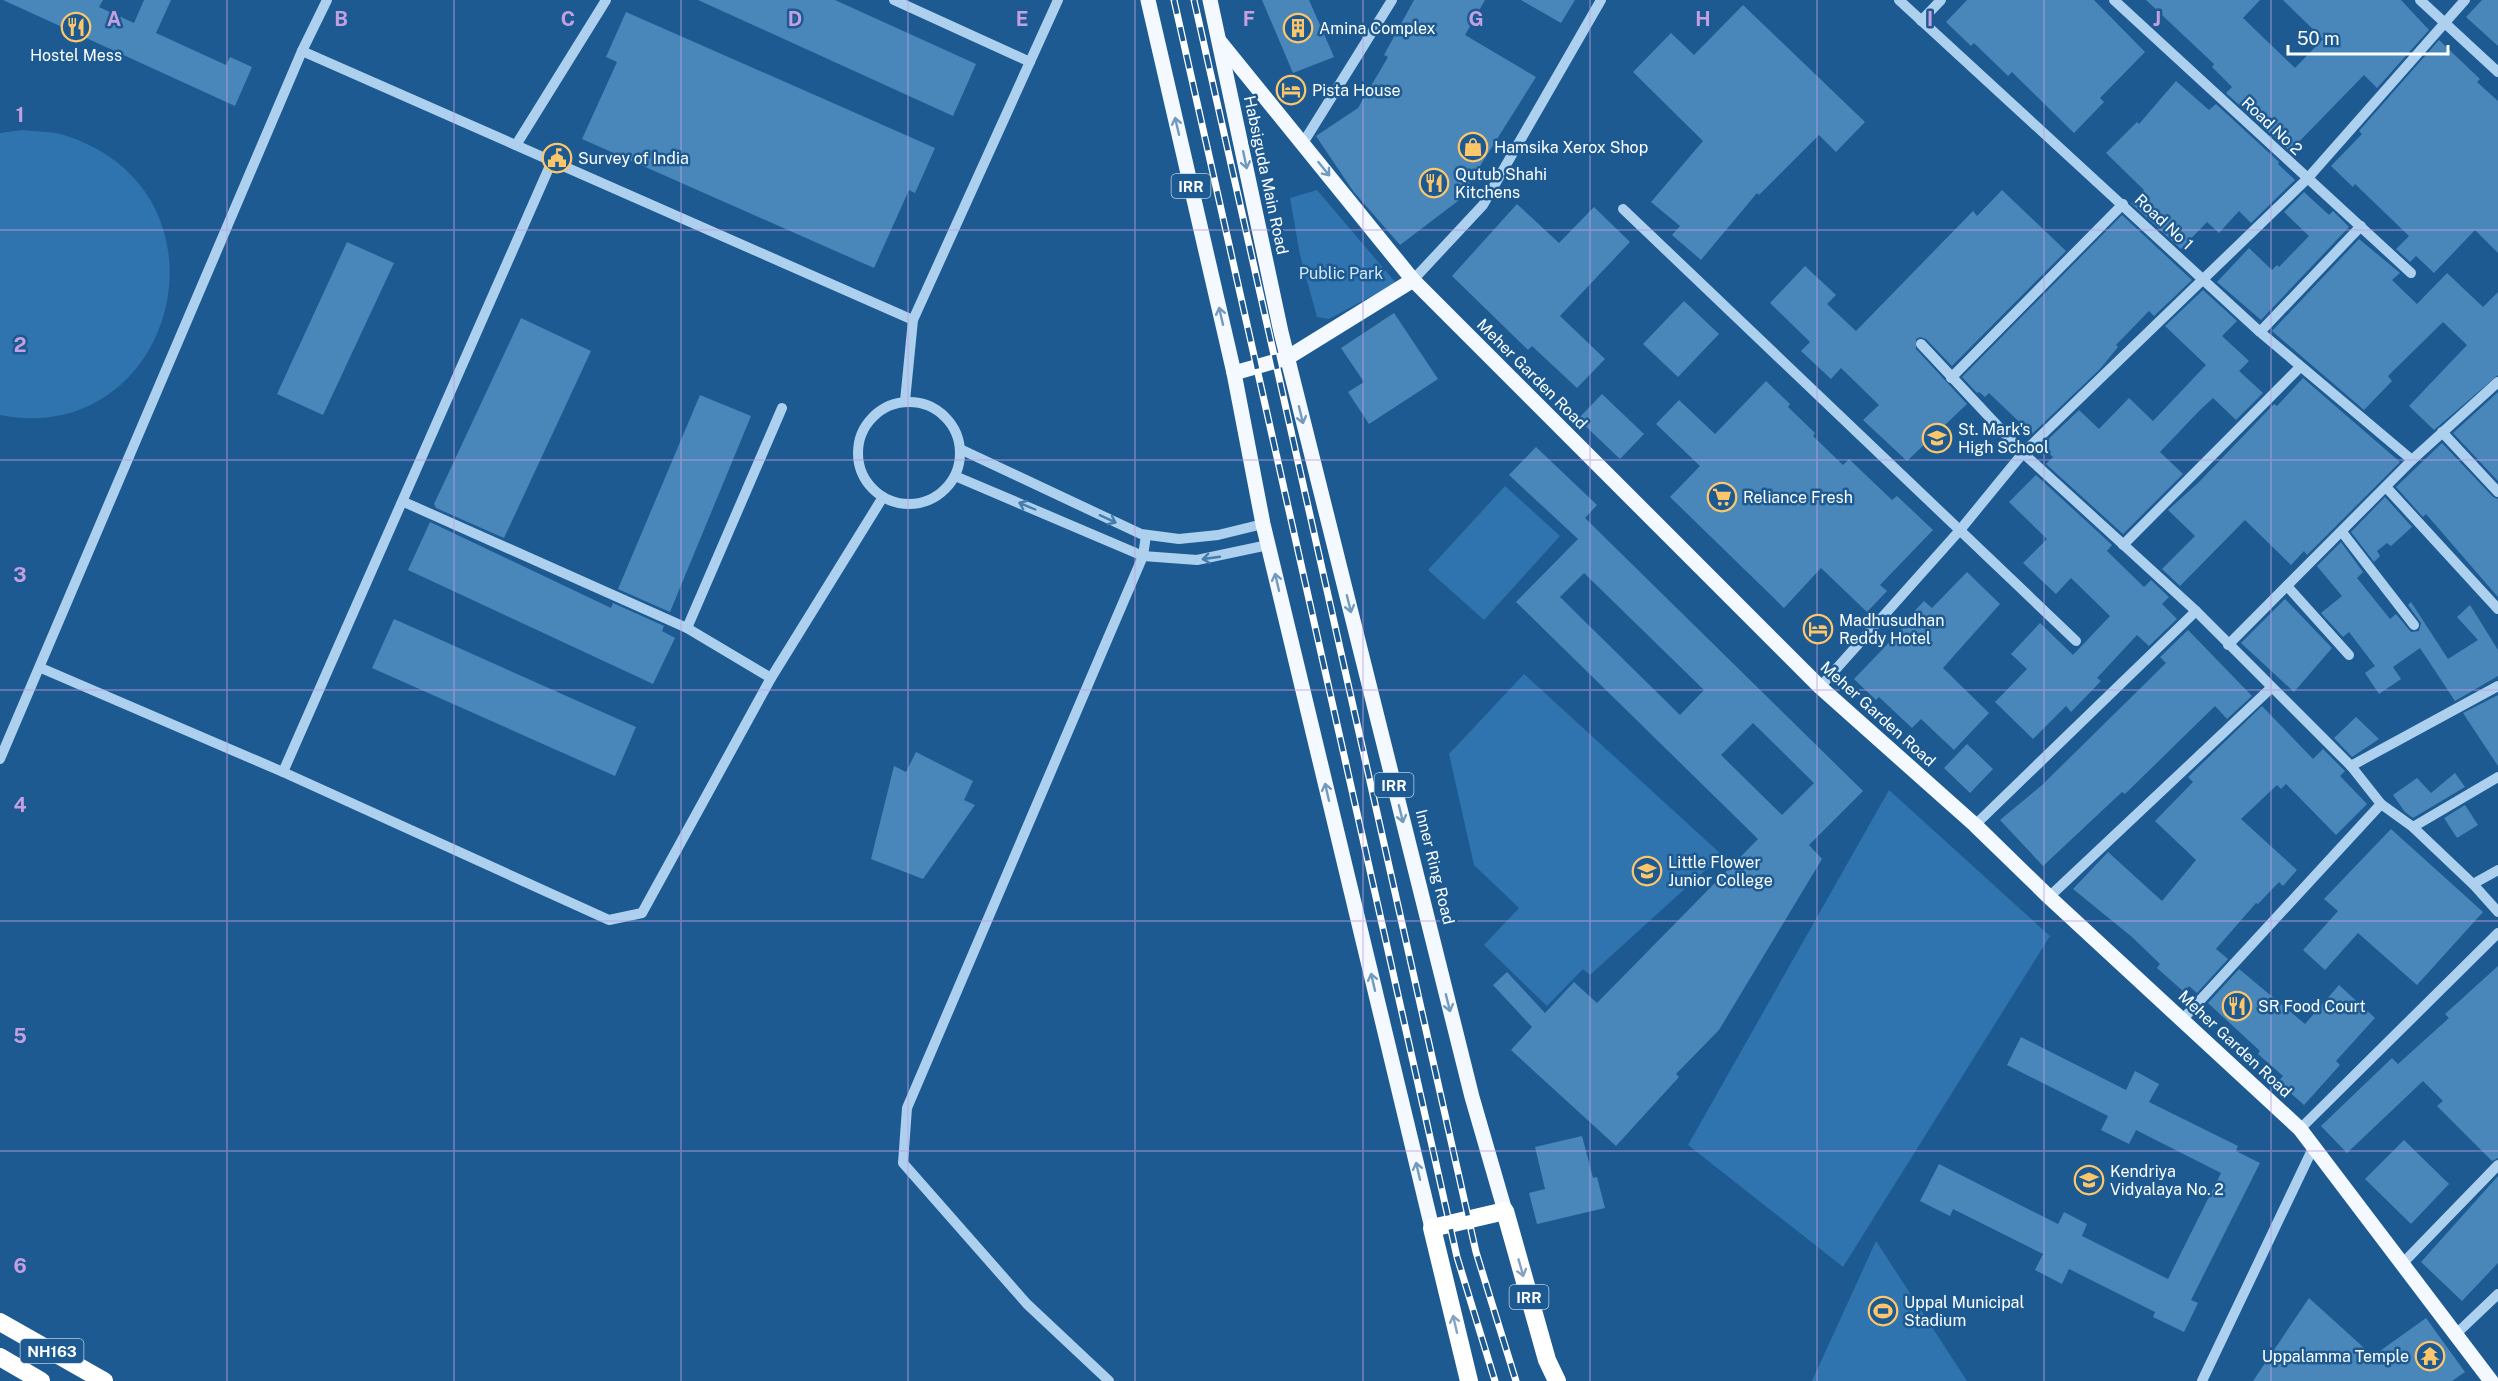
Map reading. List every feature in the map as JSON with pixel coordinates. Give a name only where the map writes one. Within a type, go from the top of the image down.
[{"type":"highway","points":[[1432,1228],[1505,1211]]},
{"type":"highway","name":"Inner Ring Road","points":[[1505,1211],[1547,1360],[1557,1381]]},
{"type":"highway","name":"IRR","points":[[1432,1228],[1469,1381]]},
{"type":"highway","name":"NH163","points":[[0,1322],[104,1381]]},
{"type":"highway","name":"NH163","points":[[0,1357],[41,1381]]},
{"type":"main road","name":"IRR","points":[[1148,0],[1234,373],[1263,524],[1432,1228]]},
{"type":"main road","name":"Habsiguda Main Road","points":[[1210,0],[1287,358]]},
{"type":"main road","name":"Meher Garden Road","points":[[1220,42],[1413,280],[1820,687],[1975,825],[2049,897],[2300,1129],[2491,1381]]},
{"type":"main road","points":[[1234,373],[1287,358],[1413,280]]},
{"type":"main road","name":"Inner Ring Road","points":[[1287,358],[1469,1086],[1505,1211]]},
{"type":"street","points":[[0,759],[41,668],[302,51],[327,0]]},
{"type":"street","points":[[516,145],[606,0]]},
{"type":"street","points":[[894,0],[1030,62]]},
{"type":"street","points":[[904,401],[913,320],[1058,0]]},
{"type":"street","points":[[1303,144],[1392,0]]},
{"type":"street","points":[[1413,280],[1483,205],[1600,0]]},
{"type":"street","name":"Road No 1","points":[[1899,0],[2260,332],[2412,460]]},
{"type":"street","points":[[1921,21],[1941,0]]},
{"type":"street","name":"Road No 2","points":[[2114,0],[2411,273]]},
{"type":"street","points":[[2420,0],[2498,72]]},
{"type":"street","points":[[1820,687],[1960,530],[2023,453],[2307,179],[2444,21],[2465,0]]},
{"type":"street","points":[[302,51],[913,320]]},
{"type":"street","points":[[283,772],[404,502],[552,161]]},
{"type":"street","points":[[1951,378],[2123,204]]},
{"type":"street","points":[[1623,209],[2076,641]]},
{"type":"street","points":[[2260,332],[2361,226]]},
{"type":"street","points":[[1921,344],[2023,453],[2196,610],[2228,645],[2351,766],[2381,804],[2413,827],[2473,884],[2498,912]]},
{"type":"street","points":[[2123,545],[2300,367]]},
{"type":"street","points":[[2228,645],[2412,460],[2498,382]]},
{"type":"street","points":[[904,401],[921,402],[936,409],[948,420],[956,434],[960,449],[955,476],[945,489],[932,499],[916,504],[899,503],[883,497],[870,487],[861,474],[857,458],[858,441],[864,426],[875,413],[889,405],[904,401]]},
{"type":"street","points":[[687,628],[782,408]]},
{"type":"street","points":[[2442,432],[2498,492]]},
{"type":"street","points":[[960,449],[1146,535],[1189,538],[1218,535],[1263,524]]},
{"type":"street","points":[[955,476],[1143,556],[1197,560],[1268,545]]},
{"type":"street","points":[[2386,487],[2498,609]]},
{"type":"street","points":[[41,668],[283,772],[609,920],[642,913],[771,678],[883,497]]},
{"type":"street","points":[[404,502],[687,628],[771,678]]},
{"type":"street","points":[[2342,532],[2414,625]]},
{"type":"street","points":[[1109,1381],[1028,1304],[903,1163],[908,1108],[1143,556],[1146,535]]},
{"type":"street","points":[[2287,586],[2349,655]]},
{"type":"street","points":[[1975,825],[2196,610]]},
{"type":"street","points":[[2351,766],[2498,686]]},
{"type":"street","points":[[2049,897],[2271,688]]},
{"type":"street","points":[[2413,827],[2498,777]]},
{"type":"street","points":[[2181,1020],[2381,804]]},
{"type":"street","points":[[2473,884],[2498,870]]},
{"type":"street","points":[[2300,1129],[2498,933]]},
{"type":"street","points":[[2202,1381],[2313,1148]]},
{"type":"street","points":[[2403,1263],[2498,1165]]},
{"type":"street","points":[[2456,1334],[2498,1294]]},
{"type":"green space","points":[[23,130],[64,135],[120,165],[155,208],[169,258],[165,310],[145,357],[109,394],[60,415],[0,415],[0,133]]},
{"type":"green space","name":"Public Park","points":[[1317,190],[1396,283],[1329,319],[1317,317],[1300,255],[1290,198]]},
{"type":"green space","points":[[1505,486],[1560,536],[1484,620],[1428,570]]},
{"type":"green space","points":[[1524,674],[1722,855],[1590,975],[1583,969],[1547,1006],[1484,945],[1519,908],[1474,865],[1449,754]]},
{"type":"green space","points":[[1889,790],[2050,936],[1843,1267],[1688,1145]]},
{"type":"green space","name":"Uppal Municipal Stadium","points":[[1876,1241],[1967,1381],[1812,1381]]},
{"type":"building","points":[[3,0],[103,0],[99,7],[134,23],[144,0],[171,0],[156,33],[226,65],[230,57],[252,67],[235,106]]},
{"type":"building","points":[[698,0],[835,0],[976,64],[953,116]]},
{"type":"building","name":"Amina Complex","points":[[1262,0],[1309,0],[1334,57],[1293,73]]},
{"type":"building","points":[[1414,0],[1485,0],[1465,35],[1536,77],[1458,201],[1400,245],[1353,191],[1316,136],[1358,108],[1388,57],[1384,55]]},
{"type":"building","points":[[1521,0],[1575,0],[1561,23]]},
{"type":"building","points":[[1967,0],[2094,0],[2145,52],[2100,98],[2104,102],[2074,133],[2012,72],[2008,76],[1974,43],[1971,46],[1946,22]]},
{"type":"building","points":[[2146,0],[2260,0],[2243,18],[2295,68],[2323,39],[2283,0],[2401,0],[2429,30],[2377,88],[2364,75],[2290,151],[2226,93],[2232,87],[2212,67],[2214,64]]},
{"type":"building","points":[[2482,0],[2498,0],[2498,46],[2466,17]]},
{"type":"building","points":[[1743,5],[1865,122],[1836,152],[1819,135],[1759,195],[1757,193],[1701,260],[1672,235],[1680,226],[1651,202],[1703,141],[1633,72],[1671,33],[1694,55]]},
{"type":"building","points":[[626,12],[935,148],[915,193],[909,190],[874,268],[582,139],[617,62],[606,57]]},
{"type":"building","points":[[2439,40],[2480,79],[2477,82],[2498,101],[2498,253],[2475,230],[2434,273],[2416,256],[2410,262],[2396,249],[2409,236],[2355,184],[2353,187],[2331,166],[2362,134],[2359,131]]},
{"type":"building","points":[[2176,81],[2209,110],[2216,104],[2279,162],[2278,164],[2295,180],[2251,223],[2239,211],[2219,233],[2207,222],[2181,249],[2131,203],[2144,190],[2106,153],[2137,122],[2139,124]]},
{"type":"building","points":[[2002,190],[2066,251],[1952,366],[1926,339],[1920,337],[1916,339],[1916,349],[1967,404],[1907,461],[1863,420],[1879,405],[1841,368],[1831,379],[1801,351],[1810,342],[1770,303],[1805,266],[1836,295],[1827,304],[1856,331],[1973,211],[1977,216]]},
{"type":"building","points":[[2304,192],[2329,215],[2333,211],[2349,227],[2261,320],[2217,282],[2249,248],[2272,270],[2277,265],[2279,267],[2309,236],[2284,212]]},
{"type":"building","points":[[1517,204],[1559,243],[1594,207],[1630,242],[1560,316],[1605,359],[1577,388],[1532,346],[1528,350],[1452,276]]},
{"type":"building","points":[[2122,215],[2192,280],[2154,316],[2149,311],[2116,345],[2118,347],[2100,369],[2032,434],[1989,393],[1985,397],[1977,393],[1962,377]]},
{"type":"building","points":[[2359,239],[2400,273],[2392,280],[2417,304],[2447,273],[2483,307],[2498,292],[2498,375],[2434,430],[2409,406],[2467,345],[2443,322],[2388,376],[2392,381],[2364,410],[2272,331]]},
{"type":"building","points":[[347,242],[394,263],[323,415],[277,394]]},
{"type":"building","points":[[2203,290],[2237,321],[2222,336],[2249,361],[2239,371],[2263,393],[2236,420],[2213,398],[2199,411],[2160,452],[2183,474],[2123,534],[2046,464],[2053,457],[2041,446],[2079,410],[2099,429],[2129,398],[2153,421],[2206,365],[2165,326]]},
{"type":"building","points":[[1684,301],[1719,334],[1678,377],[1643,344]]},
{"type":"building","points":[[1394,313],[1438,379],[1369,424],[1348,392],[1364,382],[1341,348]]},
{"type":"building","points":[[521,318],[591,351],[504,538],[436,508],[434,504]]},
{"type":"building","points":[[2303,378],[2400,462],[2307,555],[2304,551],[2291,565],[2245,520],[2180,586],[2162,569],[2195,536],[2168,510],[2198,483],[2274,404],[2277,406]]},
{"type":"building","points":[[1766,381],[1790,404],[1788,407],[1815,433],[1813,436],[1843,465],[1849,459],[1892,500],[1897,496],[1933,530],[1880,585],[1887,591],[1867,612],[1821,568],[1784,608],[1670,497],[1700,466],[1656,424],[1679,400],[1715,434]]},
{"type":"building","points":[[2498,392],[2498,481],[2453,433]]},
{"type":"building","points":[[1602,394],[1644,434],[1620,459],[1578,419]]},
{"type":"building","points":[[700,395],[751,416],[670,612],[618,589]]},
{"type":"building","points":[[2442,443],[2493,497],[2498,499],[2498,597],[2426,514],[2423,517],[2396,487]]},
{"type":"building","points":[[1536,447],[1597,505],[1585,518],[1863,791],[1809,845],[1822,859],[1719,1030],[1676,1074],[1679,1077],[1616,1146],[1511,1050],[1532,1027],[1493,985],[1507,972],[1545,1013],[1574,982],[1597,1003],[1758,839],[1516,602],[1578,539],[1509,475]],"holes":[[[1584,573],[1704,690],[1680,715],[1560,597]],[[1753,723],[1814,783],[1782,815],[1721,755]]]},
{"type":"building","points":[[2036,475],[2112,545],[2107,551],[2144,587],[2151,580],[2169,597],[2162,604],[2177,619],[2149,646],[2137,635],[2097,678],[2101,681],[2071,712],[2066,706],[2033,739],[1995,702],[2027,669],[2011,654],[2040,623],[2073,655],[2110,616],[2071,578],[2056,594],[2023,563],[2047,539],[2009,502]]},
{"type":"building","points":[[2385,497],[2412,527],[2391,546],[2387,543],[2377,551],[2380,556],[2374,562],[2351,532]]},
{"type":"building","points":[[430,522],[611,608],[613,603],[664,626],[662,631],[675,638],[653,684],[408,570]]},
{"type":"building","points":[[2341,542],[2363,572],[2357,578],[2390,619],[2396,614],[2411,632],[2419,631],[2421,623],[2408,605],[2411,602],[2448,659],[2478,640],[2457,617],[2470,605],[2498,650],[2498,676],[2455,701],[2420,648],[2393,667],[2401,679],[2379,694],[2365,673],[2375,666],[2349,632],[2343,637],[2321,613],[2342,596],[2317,566]]},
{"type":"building","points":[[1967,572],[2000,604],[1943,668],[1989,713],[1954,750],[1921,719],[1912,728],[1879,697],[1876,700],[1854,679],[1905,626],[1903,623],[1924,601],[1932,608]]},
{"type":"building","points":[[2285,599],[2332,648],[2294,692],[2241,643]]},
{"type":"building","points":[[394,619],[636,727],[615,776],[372,668]]},
{"type":"building","points":[[2188,630],[2252,696],[2227,719],[2215,706],[2125,794],[2122,792],[2043,866],[2000,820],[2042,785],[2166,663],[2160,657]]},
{"type":"building","points":[[2498,695],[2498,766],[2463,713]]},
{"type":"building","points":[[2262,706],[2313,759],[2323,749],[2345,771],[2340,776],[2367,804],[2336,835],[2286,784],[2281,789],[2277,785],[2241,819],[2297,870],[2283,886],[2279,882],[2258,904],[2256,903],[2216,949],[2228,959],[2197,993],[2189,986],[2184,992],[2157,968],[2160,964],[2132,937],[2073,889],[2108,852],[2162,901],[2196,860],[2155,821],[2193,782],[2188,777]]},
{"type":"building","points":[[2356,717],[2379,739],[2352,757],[2334,738]]},
{"type":"building","points":[[1967,744],[1993,769],[1970,793],[1944,768]]},
{"type":"building","points":[[916,752],[973,781],[964,800],[975,805],[923,879],[871,859],[894,766],[906,772]]},
{"type":"building","points":[[2455,773],[2465,787],[2413,818],[2405,812],[2393,795],[2417,778],[2431,793]]},
{"type":"building","points":[[2465,805],[2478,825],[2457,838],[2444,818]]},
{"type":"building","points":[[2391,829],[2483,912],[2417,985],[2358,933],[2325,970],[2303,950],[2338,911],[2324,899]]},
{"type":"building","points":[[2498,966],[2498,1158],[2492,1161],[2437,1106],[2443,1101],[2423,1081],[2347,1153],[2321,1126],[2392,1058],[2398,1064],[2449,1018],[2445,1014]]},
{"type":"building","points":[[2239,969],[2305,1024],[2339,985],[2375,1018],[2336,1061],[2340,1065],[2304,1105],[2278,1082],[2283,1076],[2258,1054],[2260,1051],[2208,1003]]},
{"type":"building","points":[[2021,1037],[2126,1090],[2135,1071],[2159,1084],[2149,1102],[2238,1146],[2236,1151],[2260,1163],[2191,1300],[2198,1303],[2184,1332],[2153,1317],[2155,1312],[2069,1269],[2062,1284],[2035,1270],[2043,1254],[1953,1209],[1950,1216],[1920,1201],[1939,1164],[2058,1224],[2064,1212],[2087,1224],[2082,1236],[2168,1279],[2221,1173],[2136,1130],[2129,1144],[2101,1130],[2108,1116],[2007,1065]]},
{"type":"building","points":[[1582,1136],[1593,1178],[1597,1177],[1605,1208],[1537,1224],[1529,1193],[1545,1189],[1535,1147]]},
{"type":"building","points":[[2404,1140],[2449,1184],[2411,1224],[2365,1179]]},
{"type":"building","points":[[2498,1176],[2498,1263],[2462,1301],[2421,1262]]},
{"type":"building","points":[[2309,1298],[2373,1356],[2426,1318],[2465,1372],[2452,1381],[2253,1381]]},
{"type":"railway","points":[[1174,0],[1457,1257],[1495,1381]]},
{"type":"railway","points":[[1194,0],[1476,1252],[1516,1381]]},
{"type":"place","name":"Hostel Mess","points":[[76,27]]},
{"type":"place","name":"Amina Complex","points":[[1298,28]]},
{"type":"place","name":"Pista House","points":[[1291,90]]},
{"type":"place","name":"Hamsika Xerox Shop","points":[[1473,147]]},
{"type":"place","name":"Survey of India","points":[[557,158]]},
{"type":"place","name":"Qutub Shahi Kitchens","points":[[1434,183]]},
{"type":"place","name":"St. Mark's High School","points":[[1937,438]]},
{"type":"place","name":"Reliance Fresh","points":[[1722,497]]},
{"type":"place","name":"Madhusudhan Reddy Hotel","points":[[1818,629]]},
{"type":"place","name":"Little Flower Junior College","points":[[1647,871]]},
{"type":"place","name":"SR Food Court","points":[[2237,1006]]},
{"type":"place","name":"Kendriya Vidyalaya No. 2","points":[[2089,1180]]},
{"type":"place","name":"Uppal Municipal Stadium","points":[[1883,1311]]},
{"type":"place","name":"Uppalamma Temple","points":[[2430,1356]]}]
